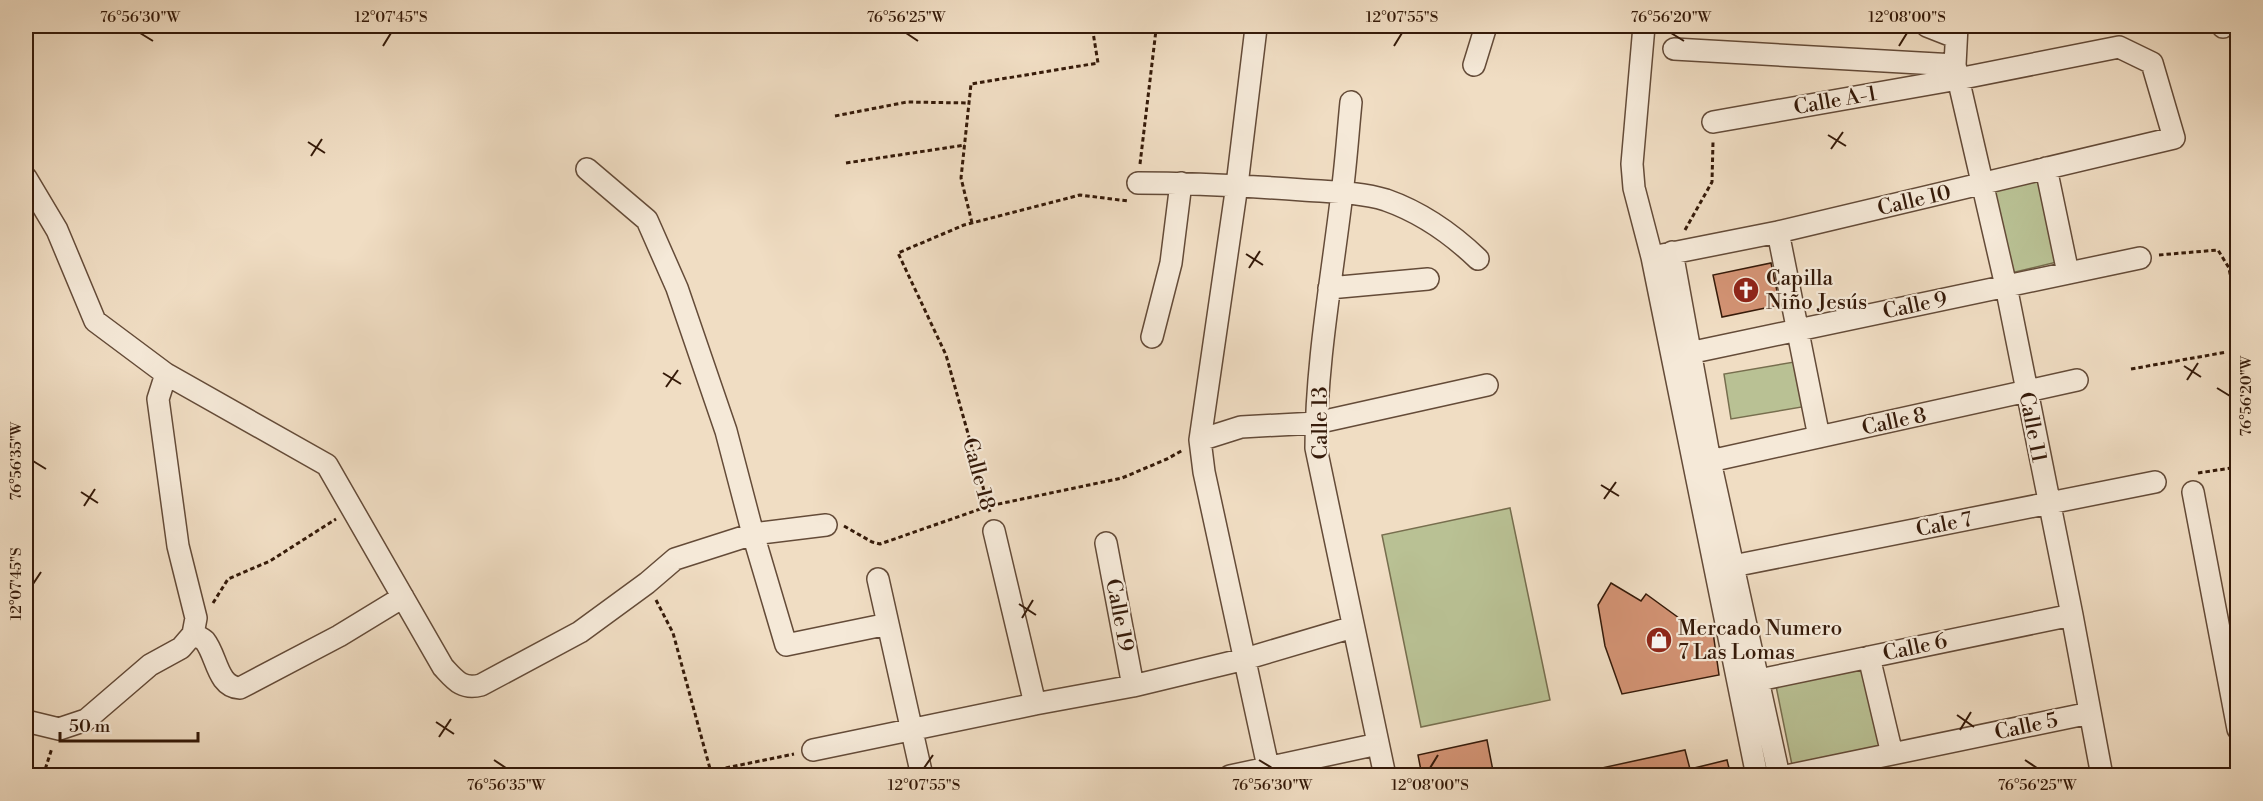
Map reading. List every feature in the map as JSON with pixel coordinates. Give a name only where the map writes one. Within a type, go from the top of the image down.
[{"type":"street","points":[[1474,65],[1486,26]]},
{"type":"street","points":[[1644,26],[1632,164],[1634,188],[1662,255],[1689,352],[1710,461],[1779,776]]},
{"type":"street","points":[[1927,26],[1956,31]]},
{"type":"street","points":[[1256,28],[1237,185],[1200,440],[1204,472],[1269,771]]},
{"type":"street","name":"Calle 11","points":[[1956,31],[1957,72],[2006,286],[2102,776]]},
{"type":"street","name":"Calle 10","points":[[1662,255],[1778,232],[2174,138],[2152,63],[2119,47],[1957,72]]},
{"type":"street","points":[[1674,49],[1957,72]]},
{"type":"street","name":"Calle A-1","points":[[1713,122],[1957,72]]},
{"type":"street","name":"Calle 13","points":[[1351,102],[1329,288],[1316,423],[1316,448],[1385,776]]},
{"type":"street","points":[[2046,168],[2068,273]]},
{"type":"street","points":[[587,169],[646,220],[677,288],[726,431],[753,534],[786,645],[888,624]]},
{"type":"street","points":[[26,178],[57,230],[95,321],[166,374],[327,465],[443,667],[460,684],[471,687],[481,685],[580,632],[647,583],[675,559],[753,534],[826,525]]},
{"type":"street","points":[[1138,183],[1237,185],[1342,193],[1384,200],[1411,211],[1447,232],[1478,259]]},
{"type":"street","points":[[1152,337],[1171,262],[1181,183]]},
{"type":"street","points":[[1778,232],[1820,437]]},
{"type":"street","points":[[1662,255],[1756,776]]},
{"type":"street","name":"Calle 9","points":[[1689,352],[2140,258]]},
{"type":"street","points":[[1329,288],[1428,279]]},
{"type":"street","points":[[26,721],[59,729],[86,720],[150,665],[181,648],[193,634],[196,618],[178,546],[158,399],[166,374]]},
{"type":"street","name":"Calle 8","points":[[1710,461],[2077,380]]},
{"type":"street","points":[[1200,440],[1241,428],[1316,423],[1486,384]]},
{"type":"street","name":"Cale 7","points":[[1733,566],[2155,482]]},
{"type":"street","points":[[2193,492],[2238,729]]},
{"type":"street","name":"Calle 18","points":[[994,531],[1035,704]]},
{"type":"street","name":"Calle 19","points":[[1106,543],[1133,687]]},
{"type":"street","points":[[878,579],[922,776]]},
{"type":"street","points":[[193,634],[204,641],[225,682],[232,688],[240,688],[339,636],[403,597]]},
{"type":"street","name":"Calle 6","points":[[1759,680],[2072,615]]},
{"type":"street","points":[[813,750],[1035,704],[1133,687],[1353,627]]},
{"type":"street","points":[[1869,657],[1892,754]]},
{"type":"street","name":"Calle 5","points":[[1786,776],[2090,713]]},
{"type":"street","points":[[1230,776],[1269,771],[1378,744]]},
{"type":"path","points":[[1092,26],[1098,63],[972,84],[961,178],[972,223],[1080,195],[1135,202],[1156,30],[1163,26]]},
{"type":"path","points":[[835,116],[907,102],[969,104]]},
{"type":"path","points":[[1662,255],[1712,182],[1713,122]]},
{"type":"path","points":[[846,163],[965,145]]},
{"type":"path","name":"Calle 18","points":[[972,223],[898,253],[946,355],[994,531]]},
{"type":"path","points":[[2140,258],[2177,252],[2196,253],[2218,250],[2229,268],[2231,279],[2238,284]]},
{"type":"path","points":[[2131,369],[2227,352]]},
{"type":"path","points":[[826,525],[840,524],[880,544],[989,506],[1122,478],[1167,459],[1200,440]]},
{"type":"path","points":[[210,606],[228,579],[270,561],[352,508]]},
{"type":"path","points":[[647,583],[673,633],[711,773],[813,750]]},
{"type":"path","points":[[43,776],[59,729]]},
{"type":"green space","points":[[2038,179],[2057,262],[2011,273],[1992,190]]},
{"type":"green space","points":[[1794,362],[1802,407],[1731,419],[1724,374]]},
{"type":"green space","points":[[1510,508],[1550,700],[1421,727],[1382,535]]},
{"type":"green space","points":[[1864,667],[1880,746],[1792,765],[1776,686]]},
{"type":"building","name":"Capilla Niño Jesús","points":[[1771,263],[1780,305],[1722,317],[1713,275]]},
{"type":"building","name":"Mercado Numero 7 Las Lomas","points":[[1611,583],[1641,601],[1646,594],[1701,634],[1713,632],[1719,675],[1622,694],[1605,646],[1598,605]]},
{"type":"building","points":[[1487,740],[1494,776],[1422,776],[1418,755]]},
{"type":"building","points":[[1685,750],[1690,769],[1727,760],[1731,776],[1687,776],[1687,773],[1677,776],[1598,776],[1597,769]]},
{"type":"place","name":"Capilla Niño Jesús","points":[[1746,290]]},
{"type":"place","name":"Mercado Numero 7 Las Lomas","points":[[1659,640]]}]
